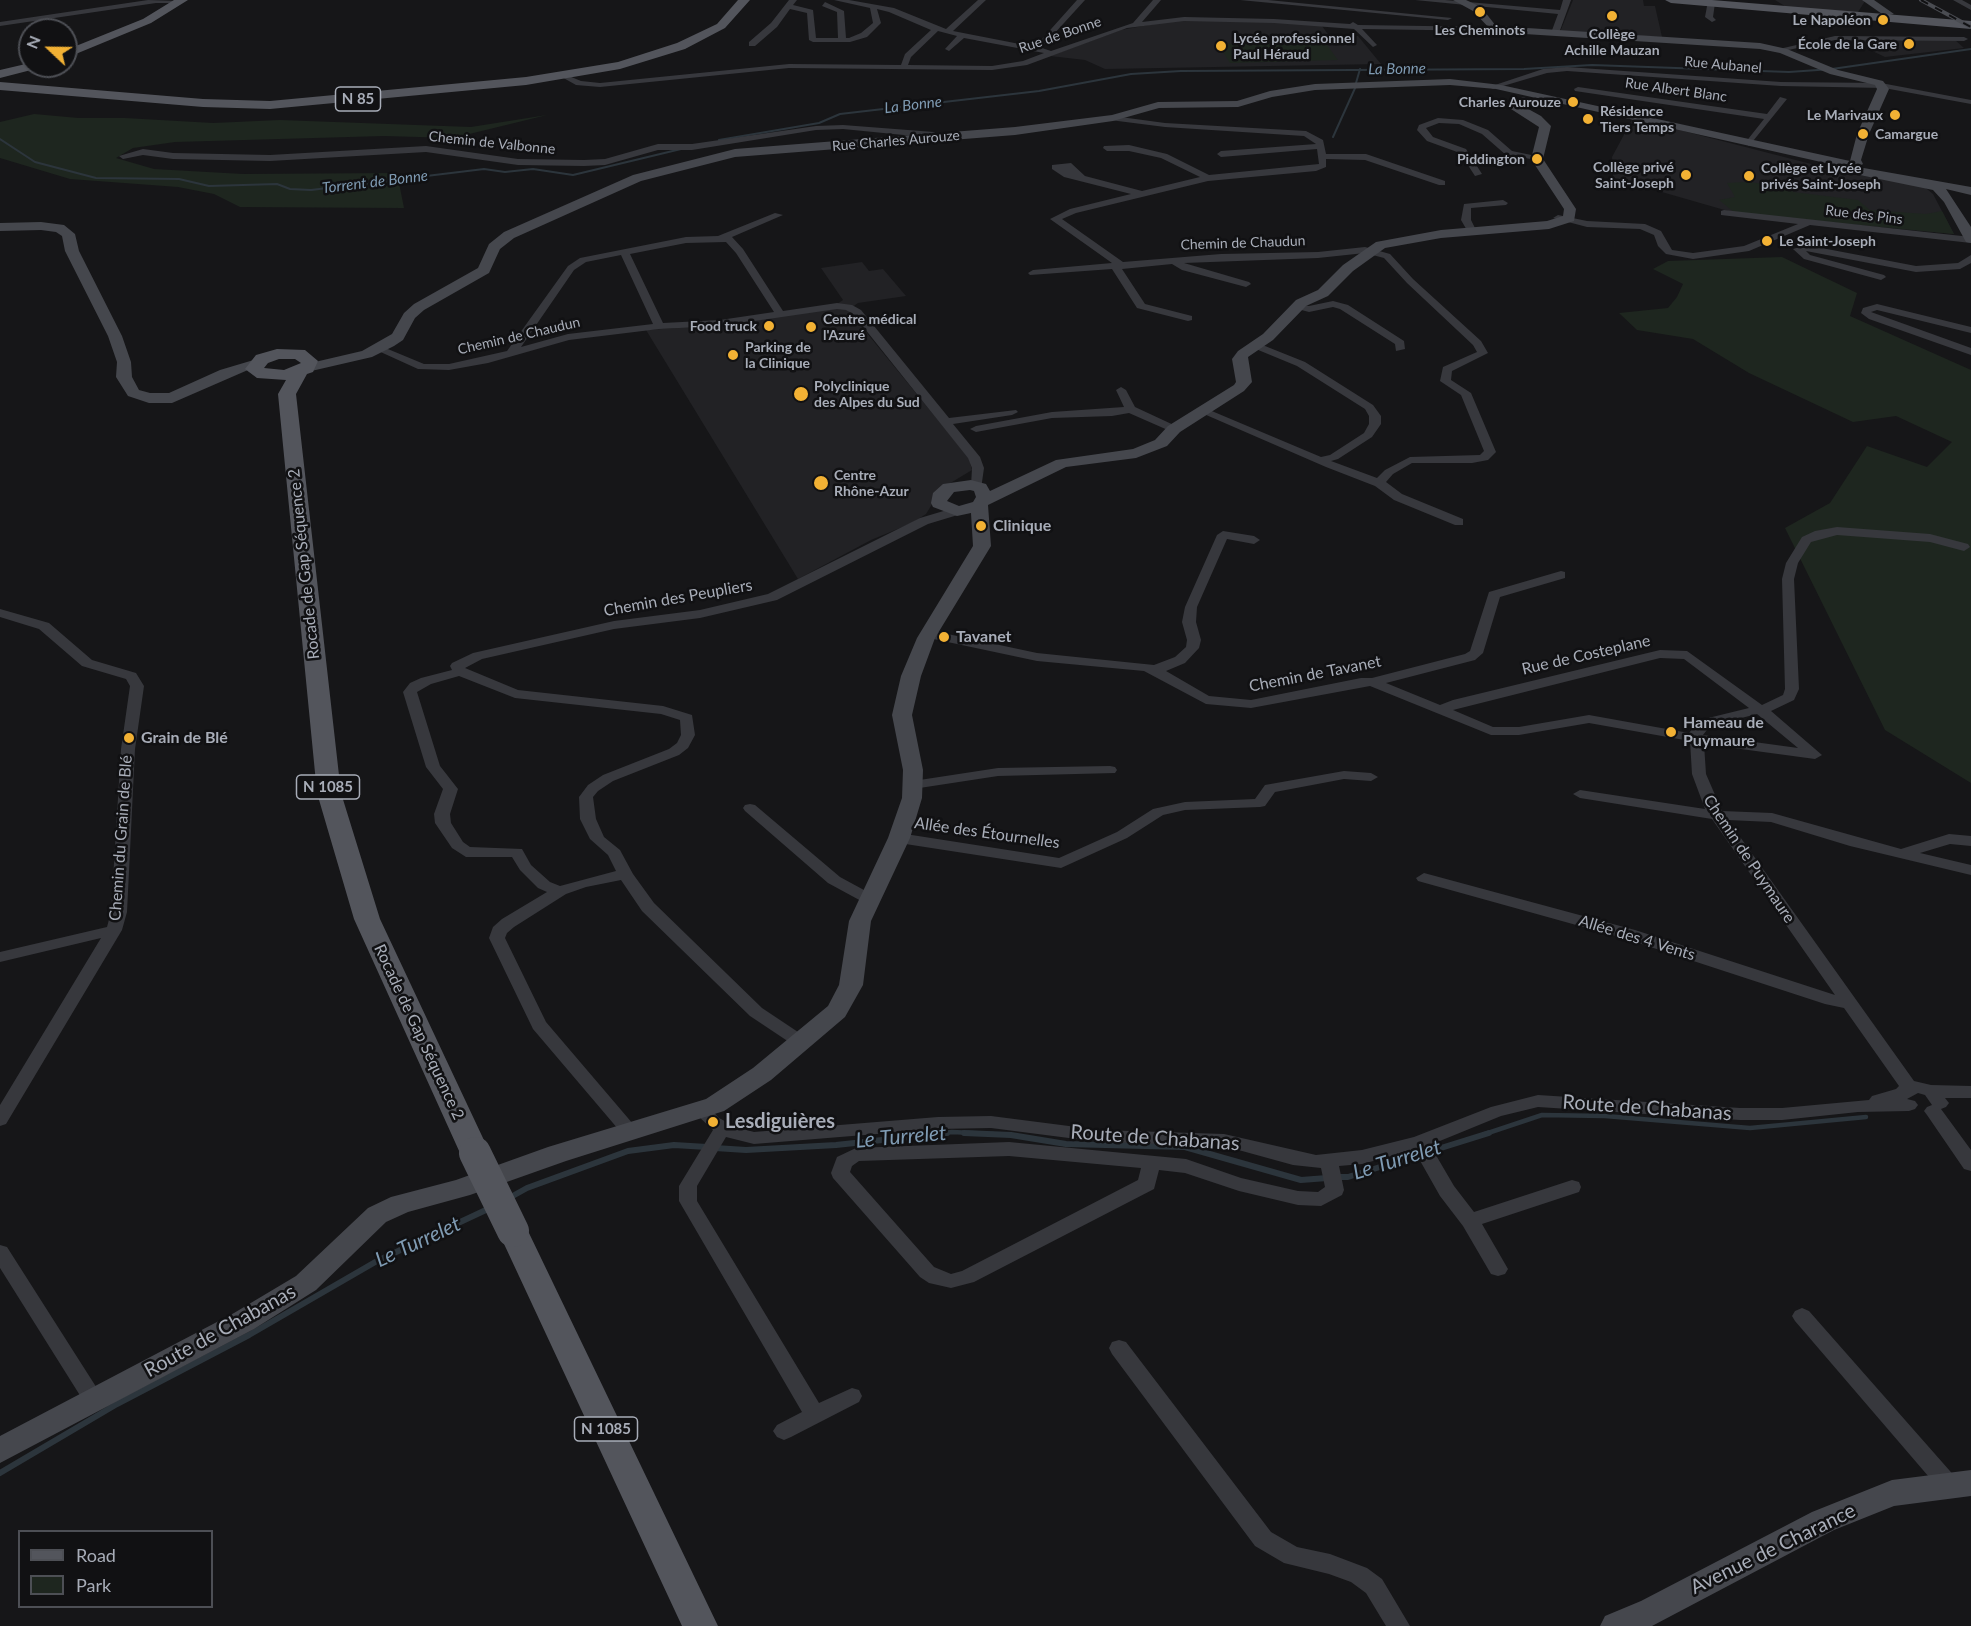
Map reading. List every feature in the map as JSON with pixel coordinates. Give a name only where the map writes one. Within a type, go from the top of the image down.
[{"type":"main road","points":[[78,49],[134,27],[171,4],[182,0]]},
{"type":"main road","name":"N 85","points":[[1,80],[38,87],[235,105],[299,104],[535,80],[571,75],[645,59],[695,41],[721,26],[744,0]]},
{"type":"main road","points":[[1671,0],[1846,14],[1867,8],[1888,16],[1971,24]]},
{"type":"main road","points":[[1888,16],[1971,24]]},
{"type":"main road","points":[[261,371],[305,366]]},
{"type":"main road","points":[[261,371],[279,382],[287,393],[305,366]]},
{"type":"main road","name":"Rocade de Gap Séquence 2","points":[[287,393],[329,794],[367,919],[475,1153],[700,1626]]},
{"type":"street","points":[[838,0],[891,10],[937,28],[963,35],[1052,52]]},
{"type":"street","points":[[752,44],[774,25],[791,3],[810,12],[813,40],[857,39],[873,29],[878,22],[872,10],[884,0]]},
{"type":"street","points":[[948,31],[982,0]]},
{"type":"street","points":[[1038,50],[1042,41],[1080,0]]},
{"type":"street","points":[[1136,24],[1157,0]]},
{"type":"street","points":[[1233,20],[1246,0],[1299,2],[1555,33],[1737,43],[1779,50],[1823,68],[1882,86],[1855,165]]},
{"type":"street","points":[[1336,8],[1341,0]]},
{"type":"street","points":[[1419,0],[1563,12]]},
{"type":"street","points":[[1555,33],[1568,0]]},
{"type":"street","points":[[1957,0],[1971,8]]},
{"type":"street","points":[[1283,21],[1299,2]]},
{"type":"street","points":[[1462,2],[1477,9],[1490,25]]},
{"type":"street","points":[[0,24],[129,3],[171,4]]},
{"type":"street","points":[[1711,3],[1709,17],[1712,20]]},
{"type":"street","points":[[825,4],[840,11],[842,40]]},
{"type":"street","points":[[1336,8],[1373,45]]},
{"type":"street","name":"Rue de Bonne","points":[[571,75],[579,83],[600,85],[789,66],[992,68],[1024,63],[1136,24],[1177,20],[1283,21],[1357,27],[1490,25]]},
{"type":"street","points":[[1947,23],[1971,45]]},
{"type":"street","points":[[904,66],[911,53],[937,28]]},
{"type":"street","points":[[949,49],[963,35]]},
{"type":"street","points":[[1779,50],[1836,38],[1964,39]]},
{"type":"street","name":"Rue Aubanel","points":[[1495,88],[1550,70],[1621,72],[1802,85],[1882,86],[1971,102]]},
{"type":"street","points":[[1605,93],[1621,72]]},
{"type":"street","name":"Rue Charles Aurouze","points":[[305,366],[353,358],[379,349],[398,337],[409,316],[419,308],[484,270],[494,247],[509,235],[637,178],[748,151],[964,136],[1113,118],[1158,105],[1238,104],[1288,91],[1335,86],[1450,82],[1495,88],[1523,97],[1629,116],[1855,165],[1940,187],[1967,190]]},
{"type":"street","name":"Rue Albert Blanc","points":[[1578,89],[1770,117]]},
{"type":"street","points":[[959,511],[980,496],[1012,489],[1062,464],[1147,450],[1161,443],[1174,429],[1239,388],[1244,382],[1239,359],[1275,330],[1295,307],[1306,299],[1323,293],[1348,268],[1389,242],[1471,230],[1528,226],[1562,219],[1571,214],[1537,157],[1545,126],[1515,106],[1523,97]]},
{"type":"street","points":[[1749,143],[1783,99]]},
{"type":"street","points":[[1113,118],[1166,125],[1299,133],[1316,138],[1321,151],[1323,165],[1316,168],[1208,178],[1073,211],[1055,219],[1119,266],[1141,306],[1188,318]]},
{"type":"street","points":[[1478,174],[1463,151],[1430,139],[1421,130],[1422,127],[1438,120],[1460,122],[1485,132],[1509,153],[1537,157]]},
{"type":"street","name":"Chemin de Valbonne","points":[[123,156],[143,152],[173,156],[283,158],[324,153],[426,149],[518,162],[595,163],[658,147],[692,147],[831,127],[910,135],[964,136]]},
{"type":"street","points":[[1107,148],[1129,148],[1164,156],[1208,178]]},
{"type":"street","points":[[1221,154],[1321,151],[1366,157],[1442,183]]},
{"type":"street","points":[[1082,178],[1144,195]]},
{"type":"street","points":[[1940,187],[1968,228],[1971,240]]},
{"type":"street","points":[[1471,230],[1466,220],[1467,206],[1503,202]]},
{"type":"street","points":[[1724,213],[1810,222]]},
{"type":"street","points":[[723,238],[778,215]]},
{"type":"street","name":"Rue des Pins","points":[[1562,219],[1581,224],[1629,224],[1648,228],[1661,236],[1665,249],[1676,254],[1702,256],[1736,251],[1796,230],[1810,222],[1971,240]]},
{"type":"street","points":[[0,227],[41,226],[59,228],[68,234],[72,251],[116,336],[124,362],[124,377],[133,393],[149,398],[172,398],[211,379],[261,371]]},
{"type":"street","points":[[512,352],[571,268],[583,260],[686,240],[729,239],[740,251],[781,315]]},
{"type":"street","points":[[1881,277],[1807,257],[1798,249],[1806,248],[1916,269],[1960,266],[1971,258]]},
{"type":"street","points":[[1372,251],[1388,256],[1410,281],[1477,344],[1483,353],[1447,369],[1445,381],[1466,393],[1490,452],[1484,458],[1472,460],[1410,460],[1389,472],[1379,483]]},
{"type":"street","name":"Chemin de Chaudun","points":[[1033,273],[1174,261],[1372,251]]},
{"type":"street","points":[[625,253],[659,326]]},
{"type":"street","points":[[1174,261],[1185,268],[1246,284]]},
{"type":"street","points":[[1295,307],[1309,309],[1327,304],[1338,305],[1400,343],[1400,349]]},
{"type":"street","name":"Chemin de Chaudun","points":[[379,349],[416,365],[440,368],[465,365],[568,337],[659,326],[720,323],[837,306],[848,307],[857,312],[946,422]]},
{"type":"street","points":[[1971,330],[1877,307],[1867,310],[1866,313],[1971,352]]},
{"type":"street","points":[[1256,345],[1301,364],[1369,407],[1375,416],[1376,424],[1368,435],[1334,457],[1322,460]]},
{"type":"street","points":[[1121,390],[1130,409]]},
{"type":"street","points":[[976,429],[1037,418],[1130,409],[1174,429]]},
{"type":"street","points":[[980,496],[978,468],[974,457],[946,422],[1023,410],[1037,418]]},
{"type":"street","points":[[1203,411],[1379,483],[1398,497],[1458,522]]},
{"type":"street","points":[[978,468],[957,485],[942,493],[939,503],[959,511],[981,526]]},
{"type":"street","points":[[957,485],[980,496]]},
{"type":"street","name":"Route de Chabanas","points":[[0,1451],[93,1399],[244,1321],[306,1283],[378,1215],[400,1204],[461,1188],[630,1131],[702,1110],[754,1080],[843,1004],[851,985],[860,921],[907,817],[913,785],[902,715],[911,676],[929,634],[982,546],[980,496]]},
{"type":"street","name":"Chemin des Peupliers","points":[[924,521],[939,503]]},
{"type":"street","name":"Chemin des Peupliers","points":[[560,891],[544,885],[525,867],[517,852],[466,852],[457,845],[442,823],[442,814],[451,789],[433,767],[410,692],[415,686],[460,668],[478,656],[614,625],[700,614],[772,597],[924,521],[959,511]]},
{"type":"street","points":[[1372,682],[1491,730],[1519,731],[1589,718],[1696,737],[1698,728],[1705,723],[1759,710],[1789,697],[1792,689],[1788,579],[1794,557],[1806,540],[1819,534],[1837,531],[1930,538],[1964,547]]},
{"type":"street","points":[[1155,670],[1180,660],[1192,648],[1194,640],[1190,622],[1191,607],[1223,535],[1254,540]]},
{"type":"street","name":"Chemin de Tavanet","points":[[929,634],[1037,657],[1155,670],[1206,700],[1238,705],[1372,682],[1470,657],[1476,653],[1494,595],[1561,575]]},
{"type":"street","name":"Chemin du Grain de Blé","points":[[0,1120],[114,930],[119,912],[128,749],[137,686],[131,676],[87,663],[44,626],[3,616]]},
{"type":"street","name":"Rue de Costeplane","points":[[1441,710],[1458,703],[1660,654],[1687,655],[1815,755],[1696,737]]},
{"type":"street","points":[[460,668],[515,694],[663,710],[687,718],[688,735],[683,745],[674,752],[608,778],[593,788],[586,798],[588,819],[598,839],[615,853],[625,874],[648,907],[756,1012],[801,1042]]},
{"type":"street","name":"Chemin de Puymaure","points":[[1696,737],[1702,788],[1717,815],[1848,1003],[1907,1096]]},
{"type":"street","points":[[913,785],[998,772],[1110,770]]},
{"type":"street","name":"Allée des Étournelles","points":[[899,838],[1061,863],[1122,835],[1158,812],[1185,806],[1260,803],[1270,788],[1344,775],[1371,777]]},
{"type":"street","points":[[1580,794],[1717,815],[1772,818],[1902,854],[1971,870]]},
{"type":"street","points":[[750,808],[834,880],[869,899]]},
{"type":"street","points":[[1902,854],[1949,838],[1971,841]]},
{"type":"street","points":[[625,874],[582,883],[560,891],[508,923],[499,931],[497,938],[539,1024],[630,1131]]},
{"type":"street","name":"Allée des 4 Vents","points":[[1424,878],[1629,934],[1831,1000],[1848,1003]]},
{"type":"street","points":[[0,957],[114,930]]},
{"type":"street","points":[[1966,1093],[1935,1102],[1971,1164]]},
{"type":"street","name":"Route de Chabanas","points":[[702,1110],[723,1128],[740,1136],[754,1138],[938,1123],[991,1122],[1100,1136],[1224,1140],[1330,1165],[1362,1157],[1424,1150],[1497,1112],[1538,1101],[1740,1114],[1782,1114],[1858,1106],[1907,1096],[1920,1111],[1935,1102]]},
{"type":"street","points":[[723,1128],[688,1186],[688,1201],[815,1415]]},
{"type":"street","points":[[1151,1162],[1147,1184],[967,1277],[951,1281],[936,1278],[927,1272],[840,1173],[844,1162],[856,1155],[1009,1149],[1151,1162],[1186,1166],[1239,1184],[1298,1198],[1320,1199],[1330,1195],[1335,1187],[1330,1165]]},
{"type":"street","points":[[1424,1150],[1447,1191],[1470,1221],[1498,1269]]},
{"type":"street","points":[[1470,1221],[1572,1187]]},
{"type":"street","points":[[0,1252],[93,1399]]},
{"type":"street","points":[[1802,1316],[1960,1484]]},
{"type":"street","points":[[1119,1348],[1263,1539],[1292,1556],[1330,1564],[1359,1575],[1374,1586],[1399,1626]]},
{"type":"street","points":[[784,1431],[852,1396]]},
{"type":"street","name":"Avenue de Charance","points":[[1616,1626],[1655,1618],[1823,1521],[1892,1493],[1960,1484]]},
{"type":"shaded area","name":"Collège Achille Mauzan","points":[[1573,0],[1643,0],[1644,6],[1655,6],[1662,37],[1560,32]]},
{"type":"shaded area","points":[[1775,0],[1865,1],[1858,12],[1788,8]]},
{"type":"shaded area","name":"Lycée professionnel Paul Héraud","points":[[1170,21],[1278,21],[1322,26],[1330,37],[1358,36],[1381,64],[1105,69],[1085,60],[1050,56],[1121,30]]},
{"type":"shaded area","name":"École de la Gare","points":[[1847,39],[1955,40],[1964,48],[1885,57]]},
{"type":"shaded area","name":"Collège et Lycée privés Saint-Joseph","points":[[1633,118],[1850,174],[1921,184],[1933,194],[1954,234],[1735,213],[1613,178],[1612,157]]},
{"type":"shaded area","name":"Polyclinique des Alpes du Sud","points":[[862,262],[869,271],[883,269],[906,296],[858,303],[848,310],[969,458],[972,470],[942,488],[926,514],[912,523],[871,540],[798,579],[646,330],[727,325],[831,308],[843,300],[821,268]]},
{"type":"green space","points":[[1324,41],[1338,60],[1230,63],[1218,44]]},
{"type":"green space","points":[[34,114],[213,123],[280,120],[471,127],[547,115],[453,138],[384,136],[175,142],[133,148],[116,158],[154,169],[243,174],[397,173],[404,208],[240,207],[214,194],[178,187],[70,179],[0,158],[0,122]]},
{"type":"green space","points":[[1746,182],[1788,186],[1793,192],[1858,200],[1870,210],[1926,214],[1942,211],[1954,234],[1735,213],[1719,200],[1735,197],[1727,183]]},
{"type":"green space","points":[[1782,257],[1857,293],[1850,316],[1971,370],[1971,783],[1885,730],[1785,528],[1830,503],[1867,446],[1927,467],[1952,442],[1896,416],[1853,422],[1749,373],[1693,339],[1637,330],[1619,313],[1668,308],[1677,297],[1683,284],[1653,269],[1668,261]]},
{"type":"waterway","name":"La Bonne","points":[[1360,70],[1524,69],[1592,65],[1789,72],[1832,69],[1971,49]]},
{"type":"waterway","name":"La Bonne","points":[[719,140],[819,123],[840,114],[1039,91],[1131,74],[1181,71],[1360,70]]},
{"type":"waterway","points":[[1356,83],[1360,70]]},
{"type":"waterway","points":[[1333,137],[1356,86]]},
{"type":"waterway","name":"Torrent de Bonne","points":[[0,139],[35,162],[96,178],[179,179],[209,186],[277,184],[290,189],[311,190],[484,169],[505,172],[533,169],[573,175],[681,149]]},
{"type":"waterway","name":"Le Turrelet","points":[[1485,1134],[1542,1115],[1605,1116],[1750,1128],[1866,1117]]},
{"type":"waterway","name":"Le Turrelet","points":[[933,1134],[952,1132],[994,1134]]},
{"type":"waterway","name":"Le Turrelet","points":[[715,1148],[746,1150],[836,1145],[947,1133]]},
{"type":"waterway","name":"Le Turrelet","points":[[964,1133],[1011,1135],[1066,1144],[1185,1147],[1301,1180],[1327,1178]]},
{"type":"waterway","name":"Le Turrelet","points":[[1335,1177],[1348,1177],[1489,1133]]},
{"type":"waterway","name":"Le Turrelet","points":[[509,1198],[527,1188],[628,1151],[674,1145],[707,1147]]},
{"type":"waterway","name":"Le Turrelet","points":[[0,1473],[117,1404],[249,1335],[377,1261],[488,1209]]},
{"type":"railway","points":[[1921,0],[1971,27]]},
{"type":"place","name":"Les Cheminots","points":[[1480,12]]},
{"type":"place","name":"Collège Achille Mauzan","points":[[1612,16]]},
{"type":"place","name":"Le Napoléon","points":[[1883,20]]},
{"type":"place","name":"École de la Gare","points":[[1909,44]]},
{"type":"place","name":"Lycée professionnel Paul Héraud","points":[[1221,46]]},
{"type":"place","name":"Charles Aurouze","points":[[1573,102]]},
{"type":"place","name":"Le Marivaux","points":[[1895,115]]},
{"type":"place","name":"Résidence Tiers Temps","points":[[1588,119]]},
{"type":"place","name":"Camargue","points":[[1863,134]]},
{"type":"place","name":"Piddington","points":[[1537,159]]},
{"type":"place","name":"Collège privé Saint-Joseph","points":[[1686,175]]},
{"type":"place","name":"Collège et Lycée privés Saint-Joseph","points":[[1749,176]]},
{"type":"place","name":"Le Saint-Joseph","points":[[1767,241]]},
{"type":"place","name":"Food truck","points":[[769,326]]},
{"type":"place","name":"Centre médical l'Azuré","points":[[811,327]]},
{"type":"place","name":"Parking de la Clinique","points":[[733,355]]},
{"type":"place","name":"Polyclinique des Alpes du Sud","points":[[801,394]]},
{"type":"place","name":"Centre Rhône-Azur","points":[[821,483]]},
{"type":"place","name":"Clinique","points":[[981,526]]},
{"type":"place","name":"Tavanet","points":[[944,637]]},
{"type":"place","name":"Hameau de Puymaure","points":[[1671,732]]},
{"type":"place","name":"Grain de Blé","points":[[129,738]]},
{"type":"place","name":"Lesdiguières","points":[[713,1122]]}]
